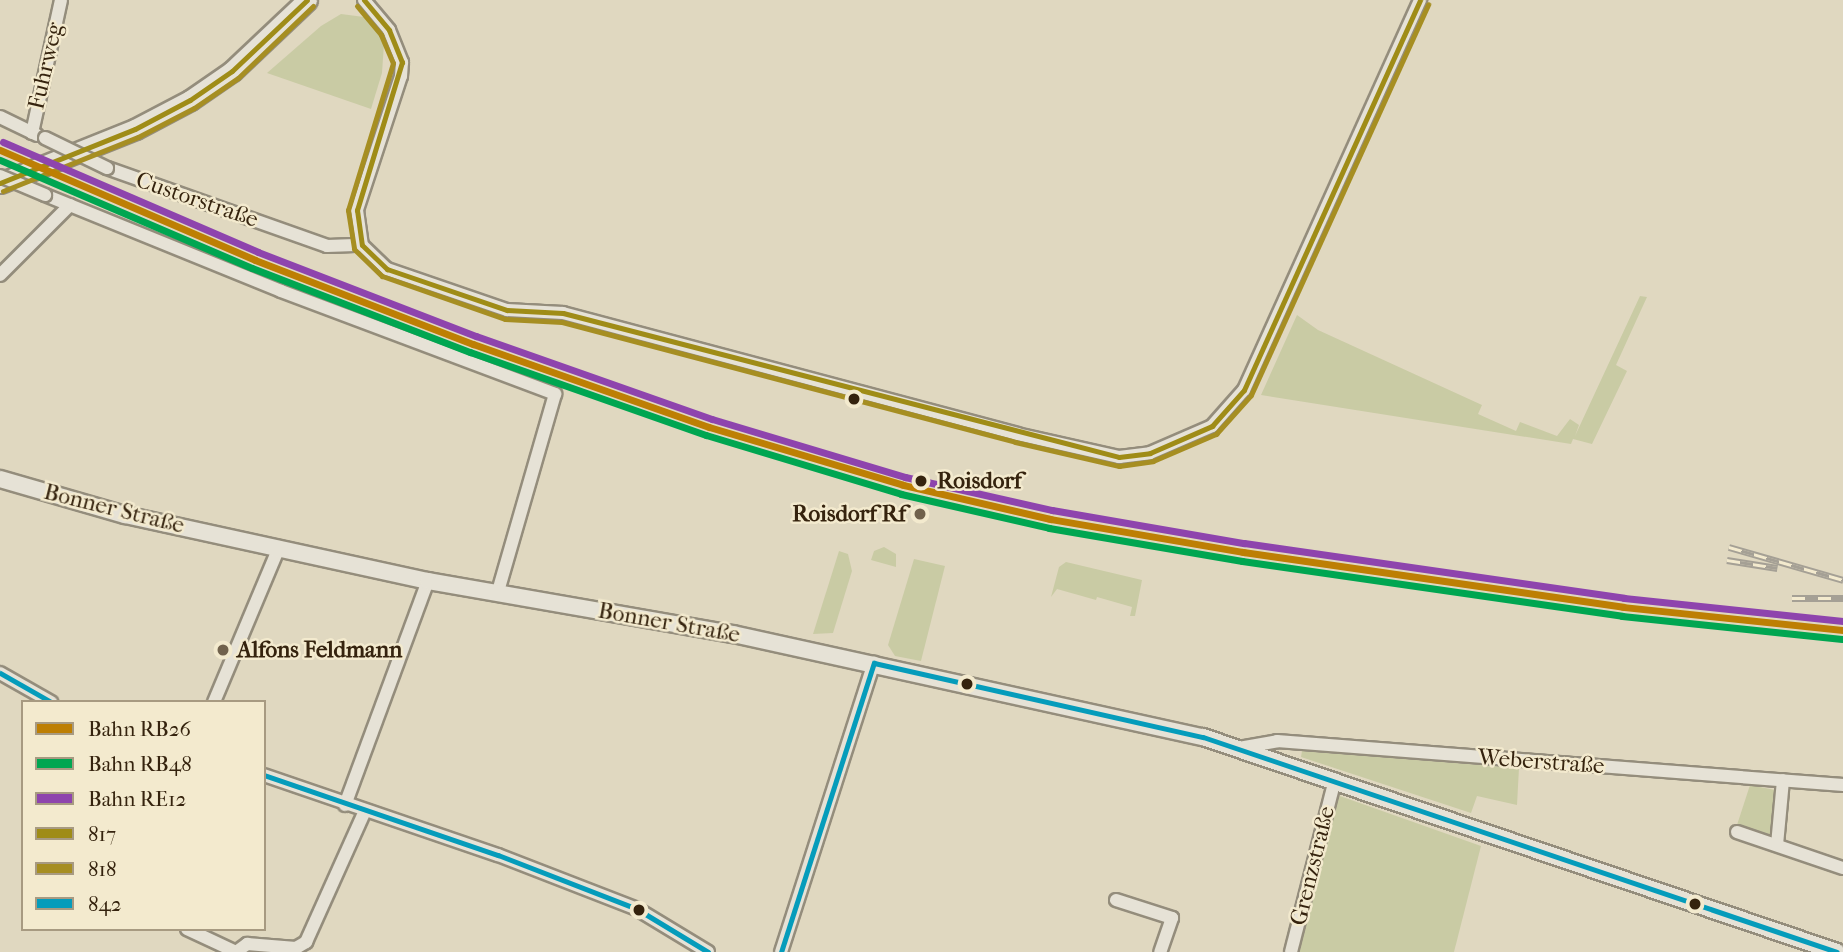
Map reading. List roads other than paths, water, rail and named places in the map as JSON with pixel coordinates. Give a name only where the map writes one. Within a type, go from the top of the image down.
[{"type":"main road","points":[[0,183],[135,129],[190,100],[232,71],[307,0]]},
{"type":"street","name":"Fuhrweg","points":[[32,133],[61,0]]},
{"type":"street","points":[[364,0],[389,30],[402,62],[401,75],[357,210],[362,245],[387,269],[507,310],[562,313],[1119,457],[1150,453],[1212,426],[1251,379],[1420,0]]},
{"type":"street","name":"Custorstraße","points":[[0,117],[107,168],[327,246],[362,245]]},
{"type":"street","points":[[0,176],[281,291],[555,394],[498,593]]},
{"type":"street","points":[[0,275],[70,205]]},
{"type":"street","name":"Bonner Straße","points":[[0,478],[125,515],[428,580],[874,663],[1086,708],[1239,748],[1837,952]]},
{"type":"street","points":[[215,700],[279,547]]},
{"type":"street","points":[[345,805],[428,580]]},
{"type":"street","points":[[781,952],[874,663]]},
{"type":"street","points":[[0,673],[47,700]]},
{"type":"street","name":"Weberstraße","points":[[1239,748],[1277,741],[1843,785]]},
{"type":"street","points":[[266,776],[345,805],[498,855],[637,909],[708,952]]},
{"type":"street","name":"Grenzstraße","points":[[1291,952],[1335,780]]},
{"type":"street","points":[[1777,845],[1783,780]]},
{"type":"street","points":[[191,931],[236,952],[247,944],[297,950],[306,942],[365,811]]},
{"type":"street","points":[[1737,832],[1843,868]]},
{"type":"street","points":[[1115,900],[1172,918],[1160,952]]},
{"type":"railway","points":[[1729,547],[1843,580]]},
{"type":"railway","points":[[1727,560],[1777,568]]},
{"type":"railway","points":[[1792,598],[1843,598]]},
{"type":"rail line","name":"RE12","points":[[3,142],[258,252],[476,336],[712,419],[905,477],[1052,510],[1244,543],[1624,598],[1843,621]]},
{"type":"rail line","name":"RB26","points":[[0,150],[255,260],[473,344],[709,427],[903,485],[1050,519],[1243,552],[1623,607],[1843,630]]},
{"type":"rail line","name":"RB48","points":[[0,160],[252,268],[470,352],[706,435],[901,494],[1049,528],[1242,561],[1622,616],[1842,639]]},
{"type":"place","name":"Roisdorf","points":[[921,481]]},
{"type":"place","name":"Roisdorf Rf","points":[[920,514]]},
{"type":"place","name":"Alfons Feldmann","points":[[223,650]]}]
